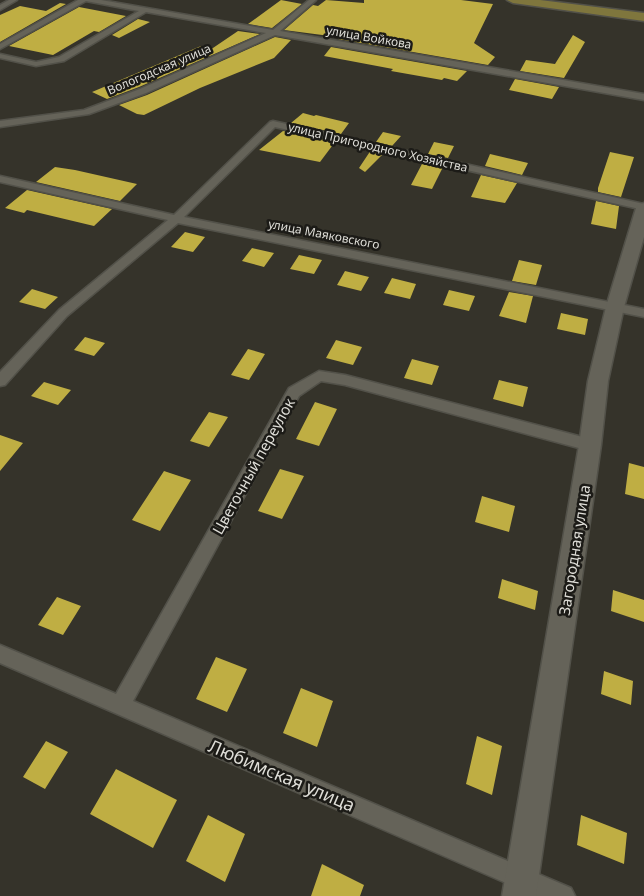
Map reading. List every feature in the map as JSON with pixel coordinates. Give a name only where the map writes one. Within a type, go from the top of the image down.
[{"type":"main road","points":[[513,0],[644,17]]},
{"type":"street","points":[[0,8],[14,0]]},
{"type":"street","points":[[0,47],[83,0]]},
{"type":"street","name":"улица Войкова","points":[[89,0],[644,97]]},
{"type":"street","name":"Вологодская улица","points":[[0,124],[86,112],[143,92],[275,32],[313,0]]},
{"type":"street","points":[[0,56],[36,64],[61,59],[145,10]]},
{"type":"street","name":"улица Пригородного Хозяйства","points":[[0,381],[63,313],[176,219],[273,124],[644,207]]},
{"type":"street","name":"улица Маяковского","points":[[0,179],[176,219],[644,313]]},
{"type":"street","name":"Загородная улица","points":[[520,887],[590,445],[598,381],[615,307],[644,207]]},
{"type":"street","name":"Цветочный переулок","points":[[120,706],[294,392],[319,376],[345,380],[590,445]]},
{"type":"street","name":"Любимская улица","points":[[0,654],[120,706],[520,887],[563,896]]},
{"type":"building","points":[[281,0],[302,4],[272,28],[248,24]]},
{"type":"building","points":[[326,0],[364,3],[364,0],[461,0],[493,4],[474,43],[495,57],[488,65],[338,39],[347,29],[330,36],[284,30],[313,5],[318,6]]},
{"type":"building","points":[[60,3],[66,4],[0,42],[0,15],[20,6],[46,11]]},
{"type":"building","points":[[79,7],[126,16],[99,32],[94,31],[53,55],[9,46]]},
{"type":"building","points":[[138,19],[150,22],[119,38],[112,35]]},
{"type":"building","points":[[238,31],[260,34],[107,99],[92,92],[201,46],[210,50]]},
{"type":"building","points":[[573,35],[585,42],[564,78],[520,71],[526,60],[555,64]]},
{"type":"building","points":[[275,37],[291,40],[274,58],[200,88],[144,115],[137,114],[119,105],[147,95]]},
{"type":"building","points":[[331,47],[467,71],[457,81],[391,71],[393,69],[324,56]]},
{"type":"building","points":[[515,79],[559,87],[552,99],[509,90]]},
{"type":"building","points":[[303,113],[349,123],[341,134],[291,123]]},
{"type":"building","points":[[283,131],[335,142],[320,162],[259,150]]},
{"type":"building","points":[[383,132],[401,136],[392,146],[376,142]]},
{"type":"building","points":[[434,142],[454,146],[448,158],[428,154]]},
{"type":"building","points":[[371,150],[384,153],[365,172],[359,168]]},
{"type":"building","points":[[610,152],[634,157],[621,197],[598,192]]},
{"type":"building","points":[[490,154],[528,163],[522,175],[485,166]]},
{"type":"building","points":[[423,162],[443,167],[432,189],[411,185]]},
{"type":"building","points":[[55,167],[137,184],[120,201],[36,182]]},
{"type":"building","points":[[481,175],[517,183],[505,203],[471,197]]},
{"type":"building","points":[[27,190],[112,209],[94,226],[27,210],[24,213],[5,208]]},
{"type":"building","points":[[596,201],[619,206],[616,229],[591,224]]},
{"type":"building","points":[[185,232],[205,237],[193,252],[171,247]]},
{"type":"building","points":[[252,248],[274,253],[264,267],[242,261]]},
{"type":"building","points":[[299,255],[322,260],[314,274],[290,269]]},
{"type":"building","points":[[519,260],[542,265],[536,285],[512,281]]},
{"type":"building","points":[[345,271],[369,277],[361,291],[337,285]]},
{"type":"building","points":[[392,278],[416,284],[410,299],[384,293]]},
{"type":"building","points":[[32,289],[58,297],[45,309],[19,302]]},
{"type":"building","points":[[449,290],[475,296],[469,311],[443,305]]},
{"type":"building","points":[[509,292],[533,296],[526,323],[499,316]]},
{"type":"building","points":[[561,313],[588,319],[585,335],[557,329]]},
{"type":"building","points":[[85,337],[105,343],[94,356],[74,350]]},
{"type":"building","points":[[336,340],[362,347],[353,365],[326,358]]},
{"type":"building","points":[[248,349],[265,354],[249,380],[231,375]]},
{"type":"building","points":[[412,359],[439,366],[432,385],[404,378]]},
{"type":"building","points":[[499,380],[528,387],[523,407],[493,399]]},
{"type":"building","points":[[44,382],[71,390],[58,405],[31,396]]},
{"type":"building","points":[[315,402],[337,409],[319,446],[296,439]]},
{"type":"building","points":[[209,412],[228,417],[209,447],[190,441]]},
{"type":"building","points":[[0,435],[23,443],[0,471]]},
{"type":"building","points":[[629,463],[644,467],[644,499],[625,494]]},
{"type":"building","points":[[280,469],[304,476],[282,519],[258,511]]},
{"type":"building","points":[[164,471],[191,480],[160,531],[132,520]]},
{"type":"building","points":[[482,496],[515,506],[509,532],[475,522]]},
{"type":"building","points":[[502,579],[538,591],[535,610],[498,598]]},
{"type":"building","points":[[613,590],[644,600],[644,622],[611,611]]},
{"type":"building","points":[[57,597],[81,606],[63,635],[38,625]]},
{"type":"building","points":[[216,657],[247,669],[227,712],[196,699]]},
{"type":"building","points":[[604,671],[633,681],[631,705],[601,694]]},
{"type":"building","points":[[301,688],[333,701],[317,747],[283,733]]},
{"type":"building","points":[[477,736],[502,746],[492,795],[466,784]]},
{"type":"building","points":[[46,741],[68,752],[45,789],[23,777]]},
{"type":"building","points":[[116,769],[177,800],[153,848],[90,814]]},
{"type":"building","points":[[208,815],[245,834],[225,882],[186,861]]},
{"type":"building","points":[[581,815],[627,833],[624,864],[577,845]]},
{"type":"building","points":[[322,864],[364,885],[360,896],[311,896]]}]
